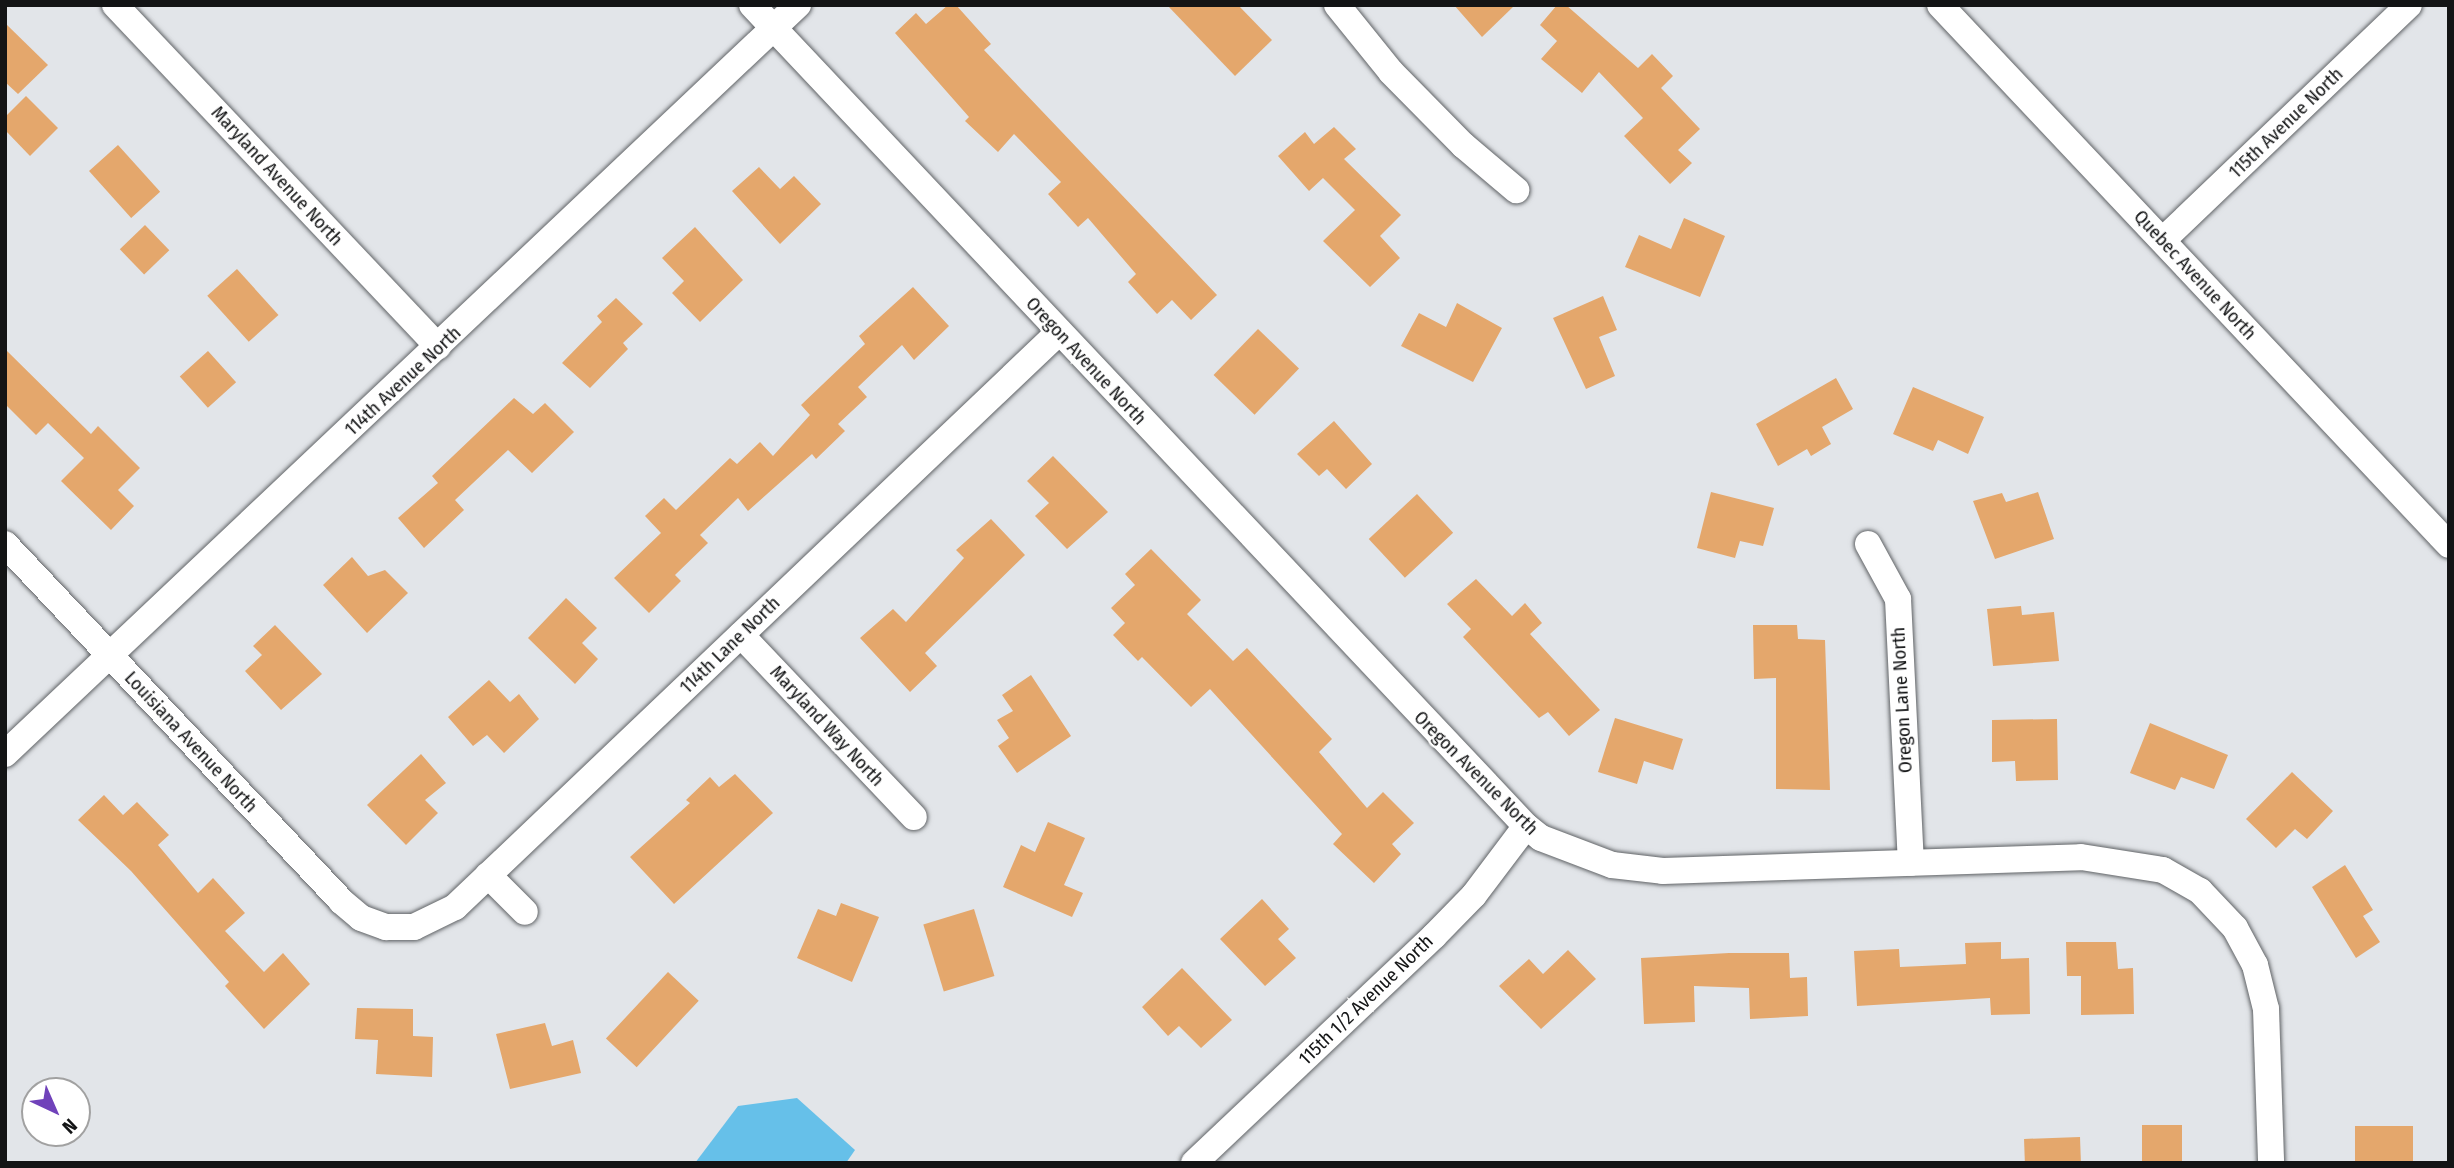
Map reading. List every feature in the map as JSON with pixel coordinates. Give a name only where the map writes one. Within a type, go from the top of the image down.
[{"type":"street","name":"Maryland Avenue North","points":[[115,5],[439,347]]},
{"type":"street","name":"Oregon Avenue North","points":[[752,5],[1526,826],[1541,838],[1612,865],[1663,871],[2081,857],[2163,870],[2200,891],[2235,928],[2255,965],[2266,1009],[2271,1163]]},
{"type":"street","name":"114th Avenue North","points":[[5,754],[439,347],[798,5]]},
{"type":"street","points":[[1337,5],[1391,72],[1463,145],[1516,190]]},
{"type":"street","name":"Quebec Avenue North","points":[[1940,5],[2449,545]]},
{"type":"street","name":"115th Avenue North","points":[[2163,240],[2409,5]]},
{"type":"street","name":"114th Lane North","points":[[386,926],[414,927],[435,920],[488,875],[1059,332]]},
{"type":"street","name":"Louisiana Avenue North","points":[[5,544],[341,901],[361,918],[386,926]]},
{"type":"street","name":"Oregon Lane North","points":[[1868,544],[1898,599],[1910,863]]},
{"type":"street","name":"Maryland Way North","points":[[741,635],[914,817]]},
{"type":"street","name":"115th 1/2 Avenue North","points":[[1194,1163],[1434,936],[1474,895],[1526,826]]},
{"type":"street","points":[[488,875],[525,912]]},
{"type":"water","points":[[797,1098],[855,1150],[846,1163],[695,1163],[738,1106]]},
{"type":"building","points":[[948,5],[956,5],[991,44],[984,50],[1217,295],[1191,320],[1172,300],[1157,314],[1128,282],[1136,274],[1088,218],[1078,227],[1048,194],[1061,182],[1014,134],[998,152],[965,121],[969,117],[895,33],[916,13],[926,24]]},
{"type":"building","points":[[1167,5],[1238,5],[1272,40],[1235,76]]},
{"type":"building","points":[[1454,5],[1515,5],[1482,37]]},
{"type":"building","points":[[1557,5],[1566,5],[1638,68],[1652,54],[1673,76],[1661,88],[1700,129],[1678,150],[1692,163],[1670,184],[1624,136],[1643,118],[1599,72],[1582,93],[1541,59],[1557,41],[1540,25]]},
{"type":"building","points":[[5,23],[48,65],[18,94],[5,82]]},
{"type":"building","points":[[26,96],[58,128],[30,156],[5,130],[5,117]]},
{"type":"building","points":[[1334,127],[1356,149],[1344,159],[1401,215],[1380,236],[1400,258],[1370,287],[1323,241],[1355,210],[1323,178],[1309,191],[1278,156],[1305,132],[1314,144]]},
{"type":"building","points":[[118,145],[160,192],[131,218],[89,171]]},
{"type":"building","points":[[759,167],[780,189],[794,176],[821,204],[780,244],[732,191]]},
{"type":"building","points":[[1684,218],[1725,236],[1700,297],[1625,267],[1639,235],[1671,249]]},
{"type":"building","points":[[145,225],[169,250],[144,274],[120,249]]},
{"type":"building","points":[[695,227],[743,280],[700,322],[672,293],[684,281],[662,258]]},
{"type":"building","points":[[237,269],[278,315],[249,342],[207,296]]},
{"type":"building","points":[[913,287],[949,326],[914,360],[902,345],[858,387],[867,397],[838,424],[845,431],[816,459],[812,454],[748,511],[738,498],[700,535],[708,543],[675,575],[681,581],[649,613],[614,578],[661,533],[645,516],[664,498],[676,510],[730,458],[737,464],[760,442],[773,456],[810,415],[801,405],[865,344],[859,336]]},
{"type":"building","points":[[1603,296],[1617,330],[1599,337],[1615,376],[1586,389],[1553,318]]},
{"type":"building","points":[[616,298],[643,324],[623,343],[628,349],[590,388],[562,363],[602,322],[597,316]]},
{"type":"building","points":[[1457,303],[1502,328],[1473,382],[1401,346],[1419,313],[1446,327]]},
{"type":"building","points":[[1258,329],[1299,369],[1255,415],[1214,375]]},
{"type":"building","points":[[5,349],[91,434],[98,426],[140,468],[118,490],[134,506],[111,530],[61,481],[84,458],[48,423],[36,435],[5,404]]},
{"type":"building","points":[[208,351],[236,382],[208,408],[180,376]]},
{"type":"building","points":[[1836,378],[1853,409],[1822,427],[1831,444],[1811,456],[1807,449],[1778,466],[1756,424]]},
{"type":"building","points":[[1913,387],[1984,417],[1968,454],[1938,440],[1933,451],[1893,434]]},
{"type":"building","points":[[514,398],[533,414],[545,403],[574,432],[532,473],[508,450],[455,500],[464,510],[424,548],[398,518],[438,483],[432,476]]},
{"type":"building","points":[[1334,421],[1372,464],[1346,489],[1327,469],[1319,476],[1297,454]]},
{"type":"building","points":[[1053,456],[1108,512],[1067,549],[1035,516],[1049,503],[1027,481]]},
{"type":"building","points":[[1711,492],[1774,508],[1763,546],[1740,541],[1735,558],[1697,548]]},
{"type":"building","points":[[2038,492],[2054,539],[1995,559],[1973,501],[2002,493],[2006,502]]},
{"type":"building","points":[[1417,494],[1453,533],[1405,578],[1369,539]]},
{"type":"building","points":[[991,519],[1025,555],[925,653],[937,666],[910,692],[860,638],[893,609],[906,622],[964,558],[956,550]]},
{"type":"building","points":[[1151,549],[1201,600],[1187,614],[1233,661],[1247,648],[1332,739],[1319,752],[1367,808],[1383,792],[1414,823],[1392,844],[1401,854],[1374,883],[1333,844],[1342,834],[1210,689],[1191,707],[1142,657],[1138,661],[1113,635],[1125,623],[1111,608],[1135,585],[1125,574]]},
{"type":"building","points":[[352,557],[368,576],[385,570],[408,593],[367,633],[323,585]]},
{"type":"building","points":[[1476,579],[1512,616],[1525,603],[1542,623],[1530,634],[1600,710],[1569,736],[1548,712],[1539,718],[1463,637],[1471,629],[1447,604]]},
{"type":"building","points":[[566,598],[597,628],[582,643],[598,659],[575,684],[528,638]]},
{"type":"building","points":[[2021,606],[2022,615],[2054,612],[2059,661],[1993,666],[1987,609]]},
{"type":"building","points":[[275,625],[322,674],[281,710],[245,671],[262,655],[253,646]]},
{"type":"building","points":[[1753,625],[1797,625],[1798,639],[1825,640],[1830,790],[1776,789],[1776,678],[1754,679]]},
{"type":"building","points":[[1031,675],[1071,736],[1017,773],[998,746],[1009,738],[997,720],[1013,711],[1002,695]]},
{"type":"building","points":[[489,680],[510,702],[519,694],[539,719],[504,753],[487,735],[473,746],[448,717]]},
{"type":"building","points":[[1615,718],[1683,739],[1673,770],[1644,761],[1637,784],[1598,772]]},
{"type":"building","points":[[2057,719],[2058,780],[2016,781],[2015,761],[1992,762],[1992,720]]},
{"type":"building","points":[[2150,723],[2228,755],[2214,789],[2181,777],[2175,790],[2130,773]]},
{"type":"building","points":[[421,754],[446,783],[425,800],[438,813],[406,845],[367,805]]},
{"type":"building","points":[[2292,772],[2333,811],[2307,839],[2295,829],[2276,848],[2246,819]]},
{"type":"building","points":[[735,774],[773,813],[674,904],[630,857],[690,803],[686,800],[710,777],[719,787]]},
{"type":"building","points":[[104,795],[123,815],[137,802],[169,835],[158,845],[198,893],[213,878],[245,913],[225,931],[264,972],[283,953],[310,984],[264,1029],[225,986],[229,982],[131,871],[78,820]]},
{"type":"building","points":[[1048,822],[1085,838],[1064,885],[1083,893],[1072,917],[1003,887],[1021,845],[1035,852]]},
{"type":"building","points":[[2345,865],[2373,910],[2363,916],[2380,942],[2356,958],[2312,887]]},
{"type":"building","points":[[1262,899],[1289,929],[1278,939],[1296,958],[1265,986],[1220,939]]},
{"type":"building","points":[[841,903],[879,917],[852,982],[797,958],[818,909],[836,916]]},
{"type":"building","points":[[974,909],[994,976],[944,991],[923,924]]},
{"type":"building","points":[[2001,942],[2001,959],[2029,958],[2030,1014],[1991,1015],[1990,998],[1857,1006],[1854,951],[1899,949],[1900,967],[1966,964],[1965,943]]},
{"type":"building","points":[[2066,942],[2116,942],[2118,969],[2133,968],[2134,1014],[2081,1015],[2081,976],[2067,976]]},
{"type":"building","points":[[1568,950],[1596,979],[1541,1029],[1499,986],[1529,959],[1543,974]]},
{"type":"building","points":[[1789,953],[1790,978],[1807,977],[1808,1016],[1750,1019],[1749,988],[1694,986],[1695,1022],[1644,1024],[1641,958]]},
{"type":"building","points":[[1182,968],[1232,1020],[1201,1048],[1179,1026],[1168,1036],[1142,1007]]},
{"type":"building","points":[[668,972],[699,1001],[637,1067],[606,1039]]},
{"type":"building","points":[[357,1008],[413,1009],[413,1036],[433,1037],[432,1077],[376,1074],[378,1040],[355,1039]]},
{"type":"building","points":[[545,1023],[552,1046],[573,1040],[581,1073],[510,1089],[496,1034]]},
{"type":"building","points":[[2142,1125],[2182,1125],[2182,1163],[2142,1163]]},
{"type":"building","points":[[2355,1126],[2413,1126],[2413,1163],[2355,1163]]},
{"type":"building","points":[[2080,1137],[2081,1163],[2025,1163],[2024,1139]]}]
